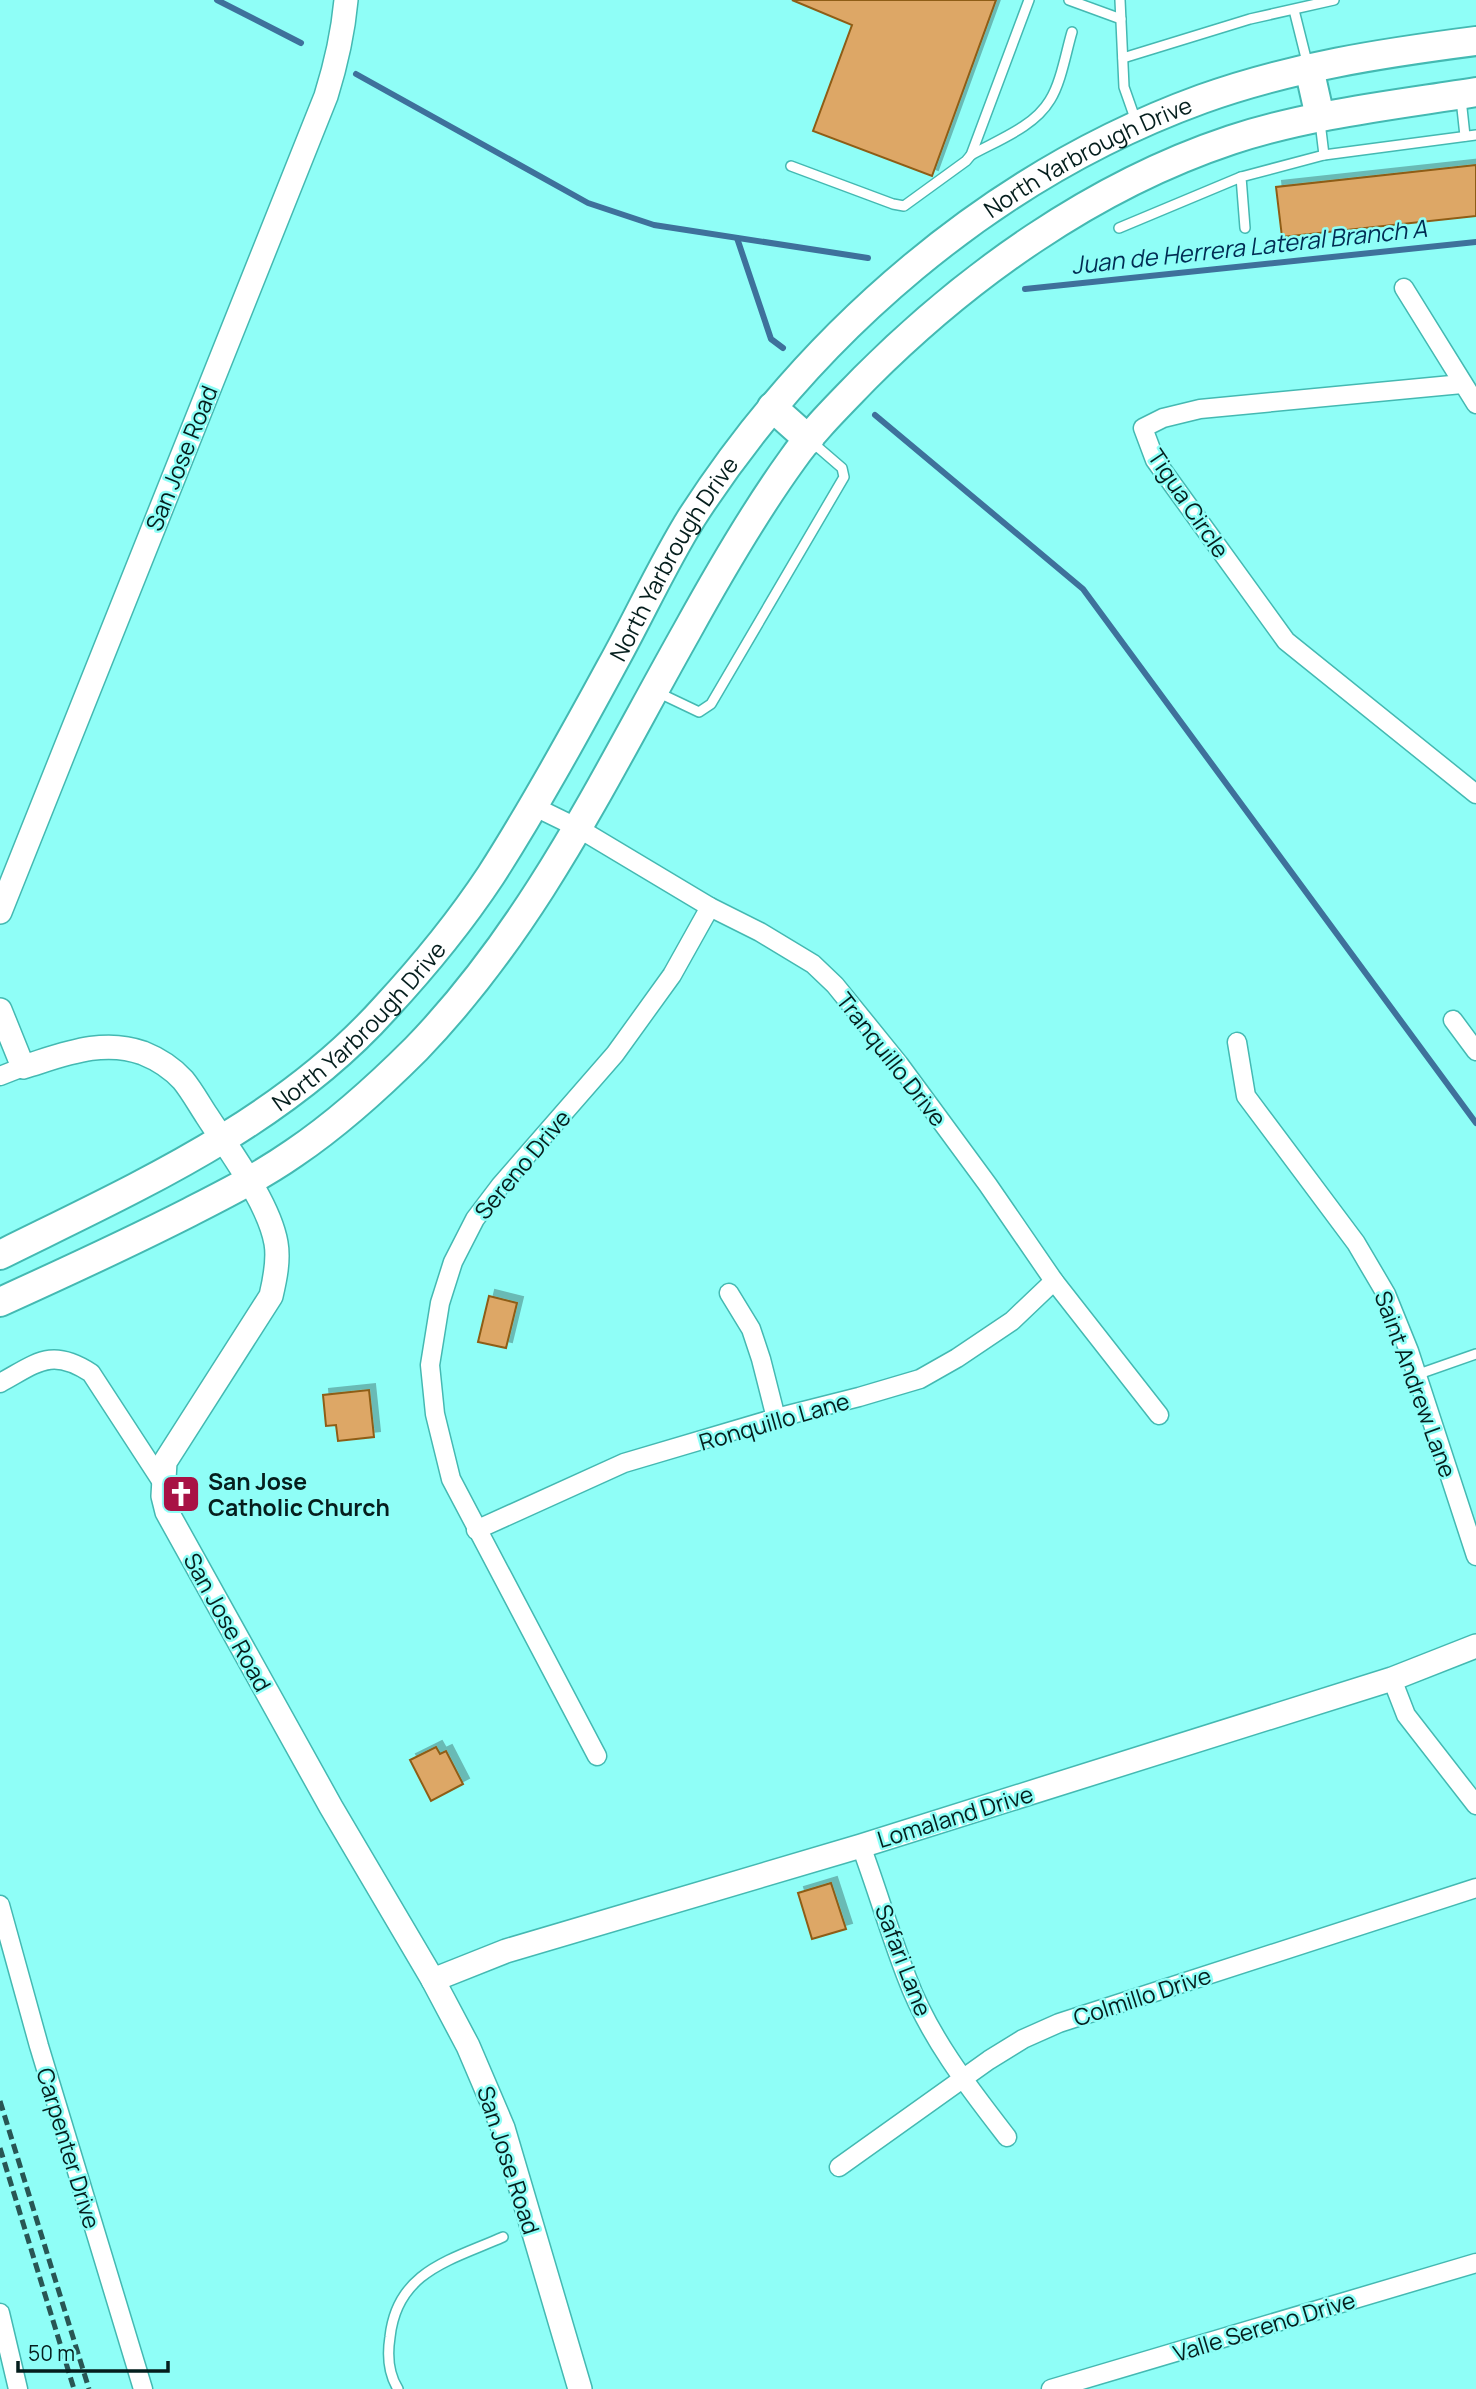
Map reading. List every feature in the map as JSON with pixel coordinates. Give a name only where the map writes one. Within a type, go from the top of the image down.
[{"type":"main road","name":"North Yarbrough Drive","points":[[0,1255],[154,1179],[223,1140],[288,1096],[337,1057],[383,1011],[434,951],[488,879],[533,806],[691,519],[772,407],[863,311],[987,211],[1107,139],[1138,125],[1205,98],[1336,61],[1476,41]]},
{"type":"main road","points":[[1309,68],[1320,117]]},
{"type":"main road","name":"North Yarbrough Drive","points":[[0,1302],[128,1244],[248,1182],[297,1152],[356,1104],[413,1052],[464,996],[515,929],[578,828],[721,571],[793,457],[846,397],[906,338],[985,273],[1043,233],[1104,197],[1189,155],[1236,139],[1320,117],[1468,93]]},
{"type":"main road","points":[[772,407],[809,440]]},
{"type":"street","name":"San Jose Road","points":[[0,912],[326,96],[337,55],[346,0]]},
{"type":"street","points":[[1404,288],[1476,404]]},
{"type":"street","name":"Tigua Circle","points":[[1462,384],[1200,409],[1163,418],[1143,428],[1155,460],[1286,641],[1476,794]]},
{"type":"street","name":"Tranquillo Drive","points":[[533,806],[578,828],[710,907],[761,932],[813,964],[835,985],[899,1064],[1054,1281],[1159,1415]]},
{"type":"street","name":"Sereno Drive","points":[[597,1756],[451,1479],[435,1414],[430,1365],[440,1303],[453,1262],[475,1219],[500,1186],[615,1054],[672,975],[710,907]]},
{"type":"street","points":[[0,1010],[23,1067],[0,1076]]},
{"type":"street","points":[[1453,1020],[1476,1051]]},
{"type":"street","name":"Saint Andrew Lane","points":[[1237,1042],[1246,1096],[1356,1243],[1386,1294],[1476,1556]]},
{"type":"street","name":"San Jose Road","points":[[23,1067],[86,1048],[99,1047],[142,1053],[171,1069],[183,1081],[223,1140],[268,1217],[276,1244],[276,1273],[271,1296],[164,1462],[162,1482],[167,1512],[468,2046],[503,2128],[580,2389]]},
{"type":"street","name":"Ronquillo Lane","points":[[476,1530],[624,1463],[920,1379],[1012,1321],[1054,1281]]},
{"type":"street","points":[[729,1293],[751,1329],[776,1418]]},
{"type":"street","points":[[0,1383],[41,1360],[57,1358],[74,1362],[91,1373],[162,1482]]},
{"type":"street","name":"Lomaland Drive","points":[[432,1980],[506,1951],[861,1846],[1392,1679],[1476,1646]]},
{"type":"street","points":[[1392,1679],[1406,1715],[1476,1805]]},
{"type":"street","name":"Safari Lane","points":[[861,1846],[907,1979],[928,2023],[963,2080],[1007,2137]]},
{"type":"street","name":"Colmillo Drive","points":[[839,2167],[989,2060],[1023,2039],[1059,2023],[1476,1888]]},
{"type":"street","name":"Carpenter Drive","points":[[0,1905],[39,2046],[143,2389]]},
{"type":"street","name":"Valle Sereno Drive","points":[[1051,2389],[1476,2263]]},
{"type":"street","points":[[2,2319],[15,2387]]},
{"type":"lane","points":[[791,166],[904,206],[971,155],[1029,0]]},
{"type":"lane","points":[[1069,0],[1121,19]]},
{"type":"lane","points":[[1120,0],[1124,87],[1138,125]]},
{"type":"lane","points":[[1123,58],[1250,19],[1334,0]]},
{"type":"lane","points":[[1294,10],[1309,68]]},
{"type":"lane","points":[[971,155],[1040,115],[1052,98],[1072,32]]},
{"type":"lane","points":[[1465,136],[1468,93]]},
{"type":"lane","points":[[1320,117],[1324,155]]},
{"type":"lane","points":[[1119,228],[1241,177],[1324,155],[1476,135]]},
{"type":"lane","points":[[1241,177],[1245,228]]},
{"type":"lane","points":[[655,691],[699,712],[711,704],[844,477],[842,468],[809,440]]},
{"type":"lane","points":[[1416,1375],[1476,1354]]},
{"type":"lane","points":[[398,2389],[391,2377],[389,2365],[391,2327],[398,2306],[411,2284],[430,2270],[503,2237]]},
{"type":"building","points":[[792,0],[996,0],[932,176],[813,131],[852,25]]},
{"type":"building","points":[[1476,165],[1476,216],[1282,237],[1276,187]]},
{"type":"building","points":[[489,1296],[517,1303],[506,1348],[478,1342]]},
{"type":"building","points":[[369,1390],[374,1437],[338,1441],[336,1425],[326,1426],[323,1395]]},
{"type":"building","points":[[436,1747],[440,1754],[446,1751],[463,1784],[431,1801],[410,1760]]},
{"type":"building","points":[[831,1883],[846,1929],[812,1939],[798,1893]]},
{"type":"waterway","points":[[217,0],[301,43]]},
{"type":"waterway","points":[[356,74],[588,203],[654,225],[868,258]]},
{"type":"waterway","points":[[737,238],[771,339],[783,348]]},
{"type":"waterway","name":"Juan de Herrera Lateral Branch A","points":[[1025,289],[1476,242]]},
{"type":"waterway","points":[[875,415],[1083,589],[1476,1123]]},
{"type":"railway","points":[[0,2101],[89,2389]]},
{"type":"railway","points":[[0,2148],[74,2389]]},
{"type":"place","name":"San Jose Catholic Church","points":[[181,1494]]}]
